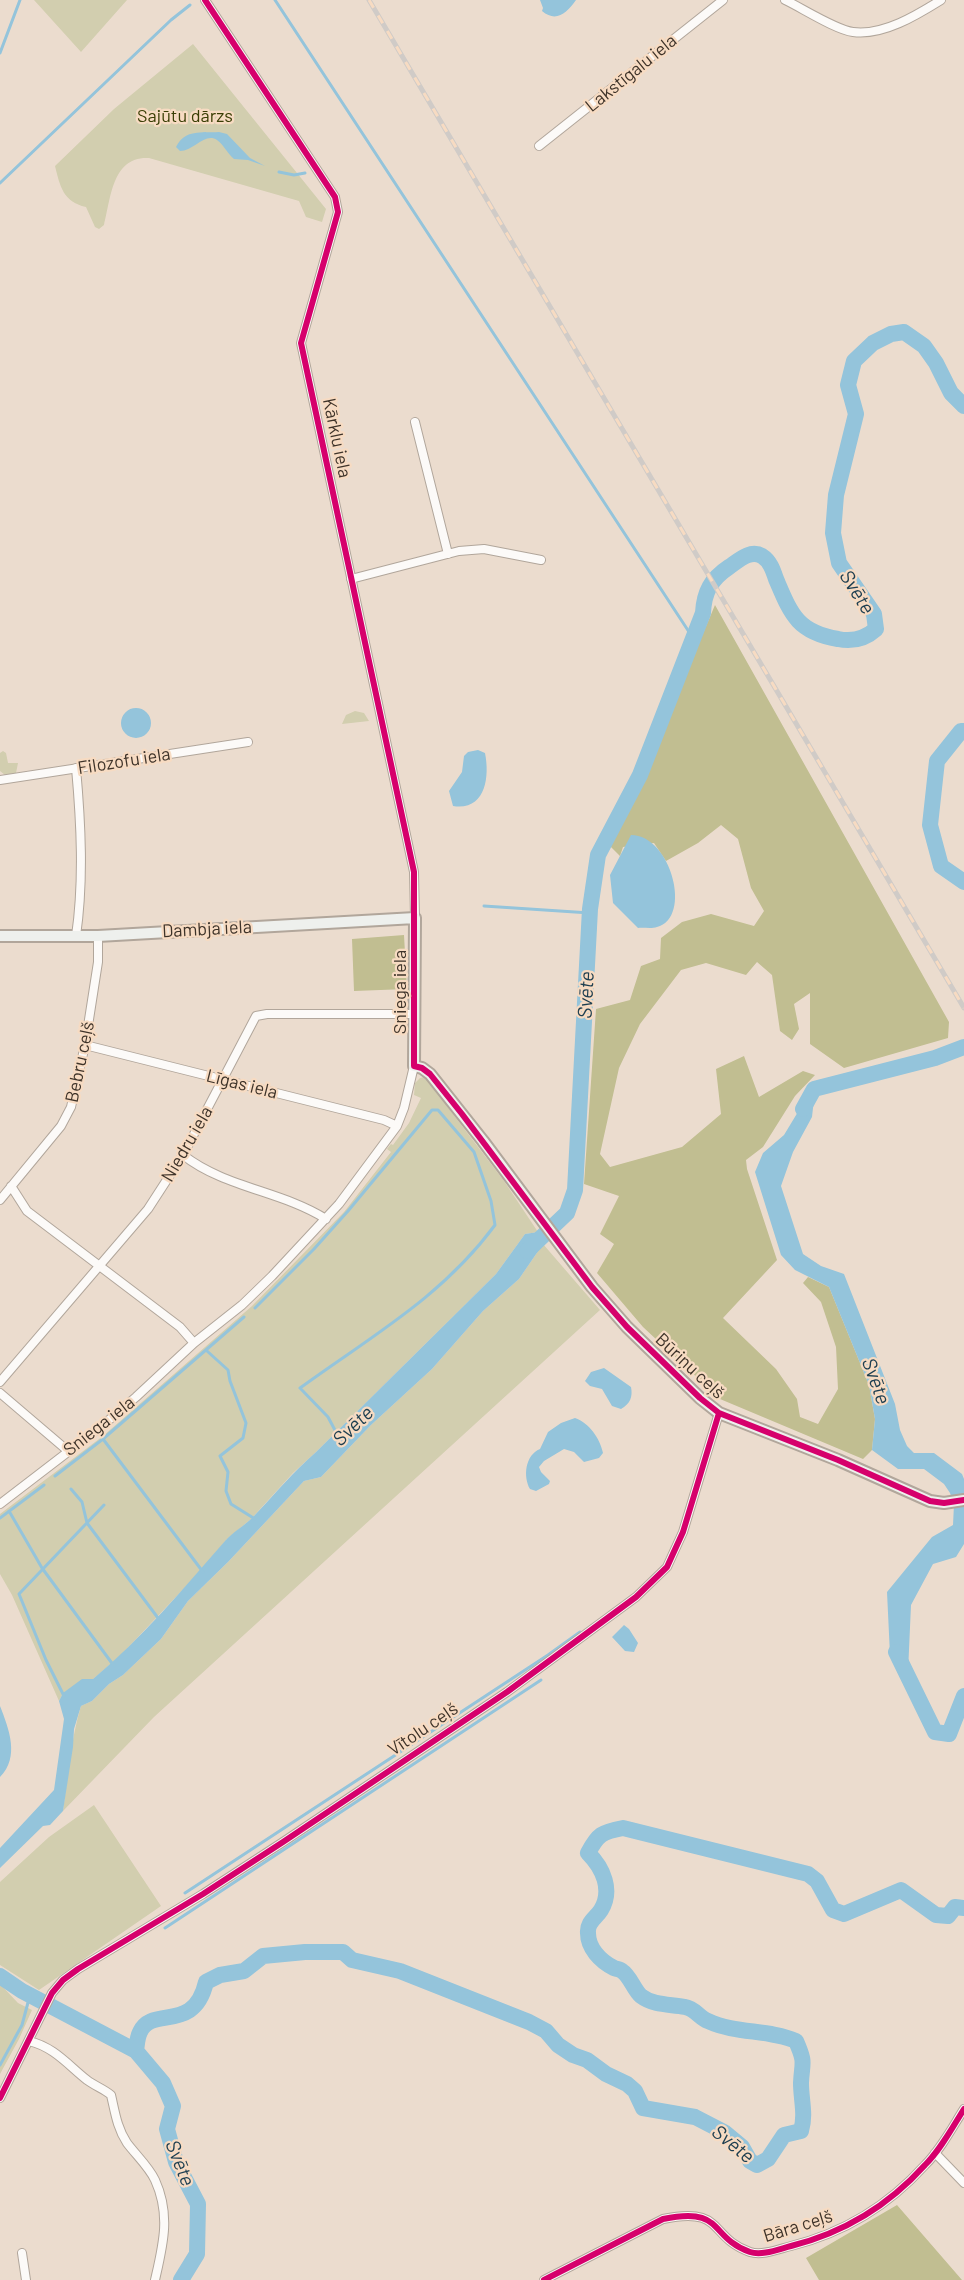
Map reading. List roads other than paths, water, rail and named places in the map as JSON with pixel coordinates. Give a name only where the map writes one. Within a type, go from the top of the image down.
[{"type":"street","name":"Kārklu iela","points":[[205,0],[335,197],[338,206],[302,343],[414,872],[415,918]]},
{"type":"street","name":"Lakstīgalu iela","points":[[539,146],[723,0]]},
{"type":"street","points":[[785,0],[845,30],[857,32],[878,30],[898,23],[941,0]]},
{"type":"street","points":[[415,422],[448,554]]},
{"type":"street","points":[[351,579],[448,554],[484,549],[541,560]]},
{"type":"street","name":"Filozofu iela","points":[[0,780],[248,742]]},
{"type":"street","points":[[76,768],[80,864],[79,916],[76,936]]},
{"type":"street","name":"Dambja iela","points":[[0,936],[98,936],[415,918]]},
{"type":"street","name":"Sniega iela","points":[[0,1504],[136,1397],[194,1343],[242,1305],[339,1204],[397,1126],[404,1108],[414,1066],[415,918]]},
{"type":"street","name":"Bebru ceļš","points":[[0,1200],[66,1117],[75,1096],[98,962],[98,936]]},
{"type":"street","name":"Niedru iela","points":[[0,1382],[148,1209],[183,1155],[225,1079],[256,1016],[267,1014],[415,1014]]},
{"type":"street","name":"Līgas iela","points":[[85,1045],[384,1120],[397,1126]]},
{"type":"street","name":"Būriņu ceļš","points":[[414,1066],[430,1074],[592,1287],[627,1327],[700,1398],[719,1413],[838,1460],[930,1501],[944,1503],[964,1500]]},
{"type":"street","points":[[183,1155],[196,1165],[219,1176],[311,1211],[326,1219]]},
{"type":"street","points":[[11,1186],[27,1211],[180,1327],[194,1343]]},
{"type":"street","points":[[0,1393],[68,1451]]},
{"type":"street","name":"Vītolu ceļš","points":[[30,2041],[52,1993],[63,1980],[78,1969],[203,1894],[283,1842],[507,1692],[636,1597],[667,1567],[683,1532],[719,1413]]},
{"type":"street","points":[[0,2098],[30,2041],[43,2045],[61,2056],[90,2082],[111,2095],[118,2126],[126,2142],[155,2180],[166,2222],[155,2280]]},
{"type":"street","name":"Bāra ceļš","points":[[544,2280],[663,2219],[676,2216],[700,2216],[711,2222],[737,2246],[751,2253],[771,2251],[813,2240],[854,2222],[905,2185],[935,2153],[964,2109]]},
{"type":"street","points":[[935,2153],[964,2183]]},
{"type":"street","points":[[22,2253],[26,2280]]},
{"type":"water","points":[[540,0],[576,0],[561,15],[552,16],[542,11]]},
{"type":"water","points":[[200,132],[227,134],[250,158],[265,166],[248,160],[234,159],[213,138],[208,138],[185,150],[180,151],[176,147],[184,137],[189,135]]},
{"type":"water","points":[[136,708],[142,709],[150,717],[150,729],[142,737],[136,738],[130,737],[122,729],[121,723],[122,717],[130,709]]},
{"type":"water","points":[[478,750],[485,753],[487,773],[483,791],[472,803],[453,806],[449,791],[462,772],[464,756],[468,752]]},
{"type":"water","points":[[631,835],[645,839],[657,848],[672,878],[675,894],[674,909],[668,920],[657,927],[638,928],[613,903],[610,875]]},
{"type":"water","points":[[815,1090],[812,1117],[793,1152],[781,1186],[803,1254],[821,1266],[844,1274],[895,1404],[900,1430],[907,1446],[914,1453],[934,1453],[962,1474],[964,1479],[964,1544],[956,1557],[933,1564],[911,1605],[908,1672],[901,1674],[890,1655],[887,1592],[932,1537],[953,1525],[954,1504],[944,1484],[924,1469],[898,1469],[872,1450],[875,1419],[869,1385],[829,1287],[795,1270],[781,1255],[755,1172],[763,1153],[784,1135],[810,1092]]},
{"type":"water","points":[[538,1232],[544,1239],[543,1244],[519,1279],[483,1311],[432,1369],[371,1425],[321,1477],[304,1481],[188,1601],[161,1639],[92,1701],[81,1706],[74,1729],[63,1811],[50,1825],[43,1826],[0,1868],[0,1848],[54,1790],[64,1719],[59,1701],[63,1693],[82,1679],[93,1679],[128,1647],[162,1613],[228,1538],[253,1517],[299,1468],[496,1274],[525,1234]]},
{"type":"water","points":[[604,1368],[631,1387],[630,1400],[621,1409],[612,1406],[602,1389],[590,1386],[585,1381],[591,1372]]},
{"type":"water","points":[[575,1418],[585,1423],[593,1432],[603,1453],[599,1458],[584,1462],[574,1452],[564,1449],[544,1461],[539,1467],[550,1481],[549,1484],[536,1491],[530,1489],[526,1473],[531,1456],[540,1449],[548,1432],[561,1423]]},
{"type":"water","points":[[624,1625],[638,1643],[634,1652],[625,1651],[612,1637]]},
{"type":"water","points":[[0,1706],[7,1724],[11,1752],[10,1761],[0,1777]]},
{"type":"waterway","points":[[0,53],[20,0]]},
{"type":"waterway","points":[[275,0],[693,638]]},
{"type":"waterway","points":[[0,183],[171,20],[190,5]]},
{"type":"waterway","points":[[279,172],[294,175],[305,173]]},
{"type":"waterway","name":"Svēte","points":[[527,1251],[567,1213],[575,1190],[590,909],[598,855],[640,775],[703,613],[710,587],[717,576],[740,559],[758,554],[769,563],[791,612],[804,626],[824,636],[843,640],[854,640],[868,635],[876,629],[874,614],[839,563],[833,533],[836,495],[856,414],[848,385],[854,361],[873,343],[891,334],[904,332],[924,346],[936,363],[951,393],[964,406]]},
{"type":"waterway","name":"Svēte","points":[[964,731],[961,731],[937,761],[930,825],[941,866],[964,882]]},
{"type":"waterway","points":[[484,906],[590,913]]},
{"type":"waterway","name":"Svēte","points":[[803,1109],[814,1089],[935,1058],[964,1047]]},
{"type":"waterway","points":[[255,1308],[348,1211],[432,1110],[438,1110],[474,1152],[491,1201],[495,1225],[452,1274],[428,1295],[300,1388],[328,1417],[337,1434]]},
{"type":"waterway","points":[[55,1476],[103,1439],[244,1317]]},
{"type":"waterway","points":[[207,1351],[228,1370],[246,1423],[243,1438],[220,1456],[228,1472],[226,1491],[231,1504],[255,1519]]},
{"type":"waterway","points":[[103,1439],[203,1572]]},
{"type":"waterway","points":[[0,1518],[44,1485]]},
{"type":"waterway","points":[[71,1489],[82,1502],[87,1523],[158,1618]]},
{"type":"waterway","points":[[64,1696],[46,1660],[19,1594],[104,1505]]},
{"type":"waterway","points":[[9,1511],[42,1568],[114,1666]]},
{"type":"waterway","points":[[185,1893],[580,1632]]},
{"type":"waterway","name":"Svēte","points":[[896,1652],[935,1732],[949,1734],[964,1696]]},
{"type":"waterway","points":[[165,1928],[541,1680]]},
{"type":"waterway","name":"Svēte","points":[[181,2280],[197,2254],[198,2204],[176,2162],[167,2129],[173,2106],[163,2083],[136,2051],[139,2034],[146,2024],[183,2014],[200,1998],[206,1982],[220,1975],[244,1971],[263,1956],[305,1952],[343,1952],[352,1960],[400,1971],[529,2022],[546,2031],[558,2045],[573,2055],[587,2060],[606,2074],[627,2084],[635,2091],[643,2108],[695,2117],[724,2132],[742,2147],[750,2161],[757,2165],[768,2159],[784,2135],[801,2131],[803,2062],[796,2041],[719,2025],[705,2020],[688,2008],[651,2002],[641,1996],[625,1973],[600,1958],[590,1944],[588,1933],[589,1926],[601,1910],[606,1895],[602,1872],[588,1853],[595,1842],[601,1835],[623,1828],[808,1874],[817,1881],[833,1910],[844,1914],[901,1890],[936,1915],[948,1916],[955,1907],[964,1908]]},
{"type":"waterway","points":[[0,1976],[22,1991],[136,2051]]},
{"type":"waterway","points":[[0,2065],[22,2025],[30,1995]]},
{"type":"railway","points":[[369,0],[964,1008]]},
{"type":"park label","name":"Sajūtu dārzs","points":[[185,116]]}]
